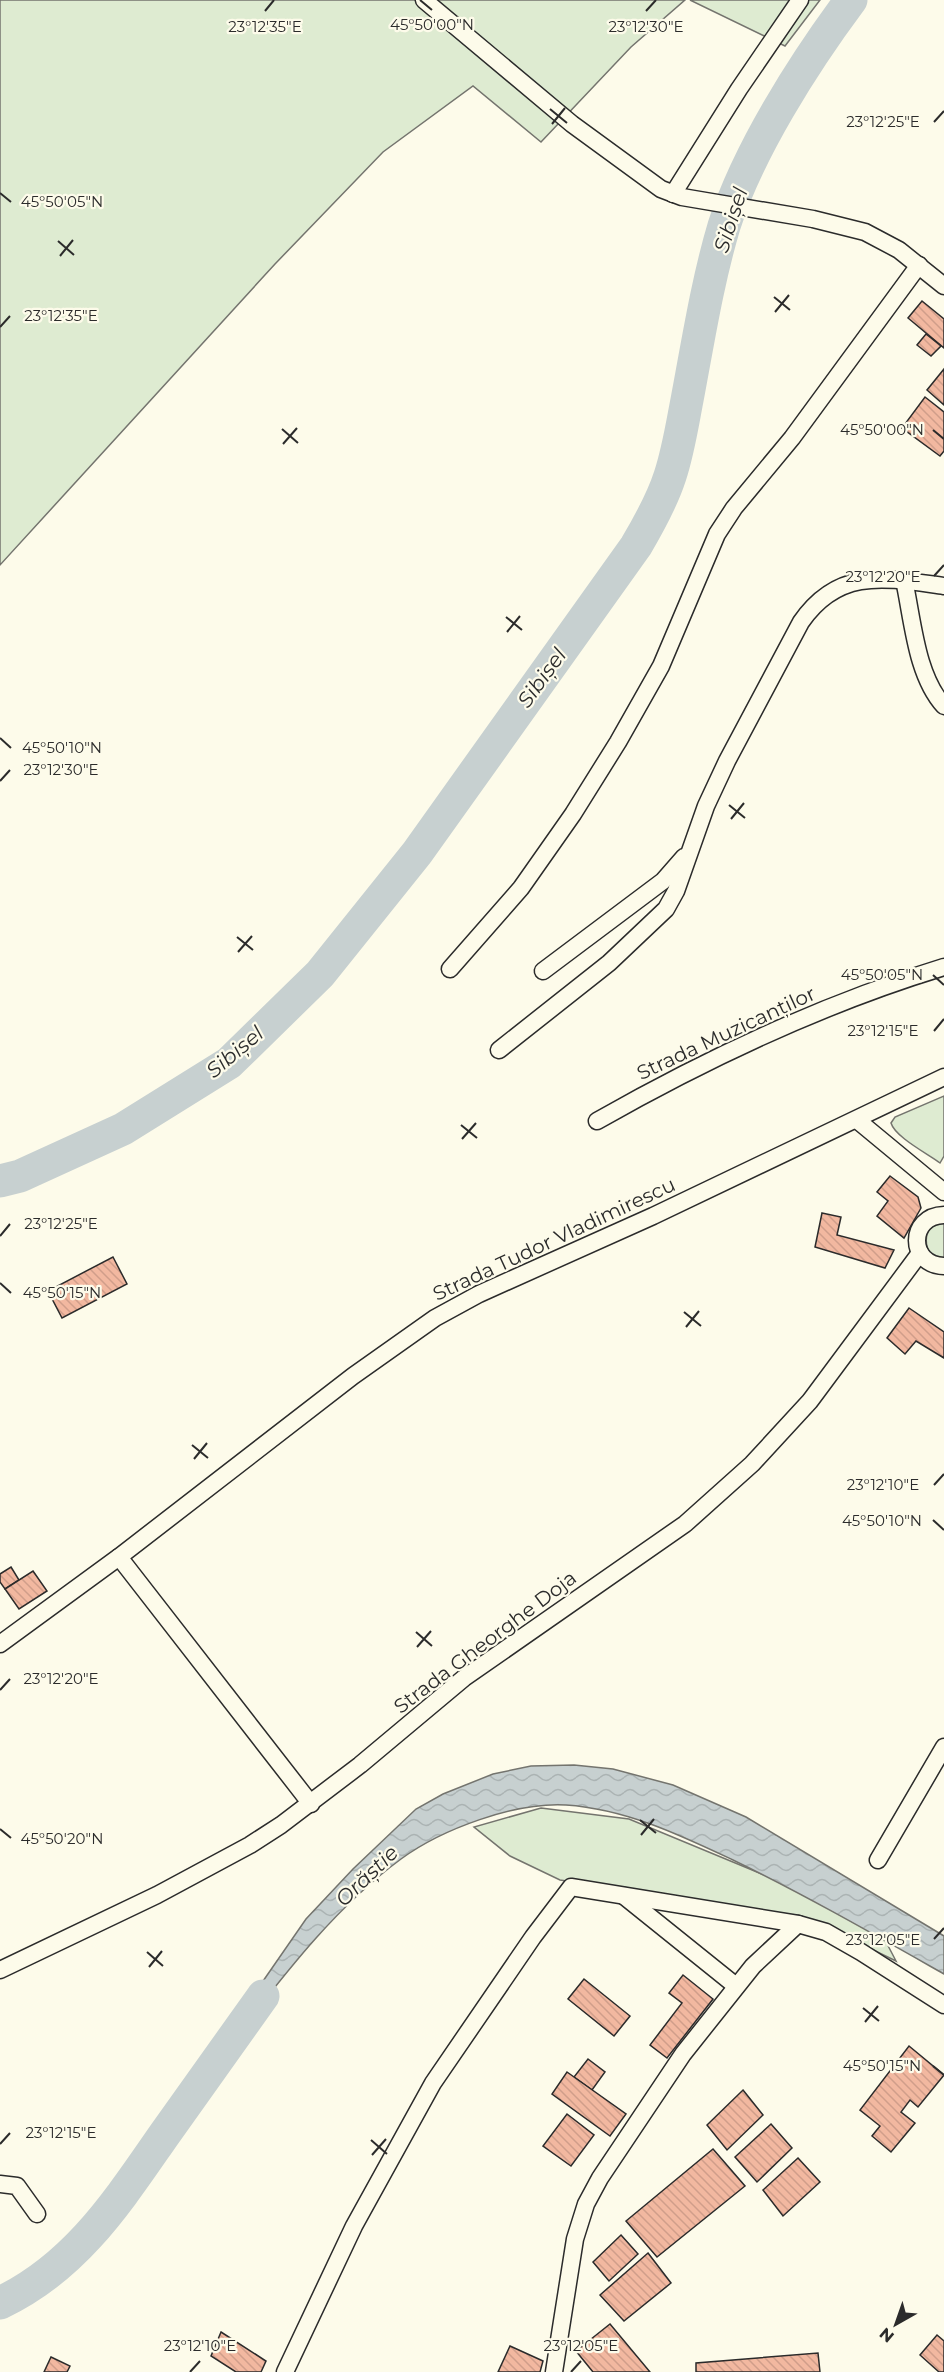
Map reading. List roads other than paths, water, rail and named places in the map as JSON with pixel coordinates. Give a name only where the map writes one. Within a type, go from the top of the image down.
[{"type":"street","points":[[424,0],[591,138],[645,178],[678,195],[813,219],[866,232],[899,250],[944,286]]},
{"type":"street","points":[[678,195],[739,89],[800,0]]},
{"type":"street","points":[[450,969],[532,873],[618,742],[661,666],[717,534],[734,508],[792,438],[920,265]]},
{"type":"street","points":[[904,580],[924,675],[933,693],[944,706]]},
{"type":"street","points":[[499,1050],[571,994],[648,928],[666,909],[676,891],[706,806],[727,761],[801,622],[812,606],[840,586],[858,581],[904,580],[944,586]]},
{"type":"street","points":[[543,971],[663,881],[690,850]]},
{"type":"street","name":"Strada Muzicanților","points":[[597,1121],[669,1081],[752,1040],[900,980],[944,967]]},
{"type":"street","name":"Strada Tudor Vladimirescu","points":[[0,1644],[119,1557],[353,1376],[435,1318],[479,1294],[653,1216],[944,1077]]},
{"type":"street","points":[[857,1120],[944,1192]]},
{"type":"street","points":[[943,1268],[926,1260],[917,1246],[919,1230],[930,1218],[944,1215]]},
{"type":"street","name":"Strada Gheorghe Doja","points":[[0,1970],[250,1845],[311,1804],[472,1672],[647,1551],[718,1495],[752,1464],[810,1401],[920,1253]]},
{"type":"street","points":[[119,1557],[311,1804]]},
{"type":"street","points":[[878,1860],[944,1747]]},
{"type":"street","points":[[285,2372],[354,2226],[433,2083],[571,1887],[798,1924],[826,1932],[944,2005]]},
{"type":"street","points":[[624,1895],[736,1986]]},
{"type":"street","points":[[554,2372],[575,2239],[586,2205],[600,2178],[683,2054],[736,1986],[753,1966],[798,1924]]},
{"type":"street","points":[[0,2184],[18,2186],[37,2214]]},
{"type":"water","points":[[574,1765],[613,1769],[673,1785],[746,1817],[944,1936],[944,1974],[787,1887],[673,1833],[631,1818],[588,1807],[546,1805],[502,1813],[458,1828],[437,1837],[401,1859],[377,1878],[334,1919],[294,1964],[238,2034],[232,2030],[306,1919],[353,1869],[416,1809],[443,1794],[493,1774],[531,1766]]},
{"type":"waterway","name":"Sibișel","points":[[0,1181],[20,1176],[123,1129],[229,1063],[320,974],[417,853],[636,546],[655,512],[667,485],[675,458],[703,313],[724,226],[734,197],[762,138],[796,79],[851,0]]},
{"type":"waterway","name":"Orăștie","points":[[0,2303],[51,2271],[73,2251],[112,2208],[263,1996]]}]
